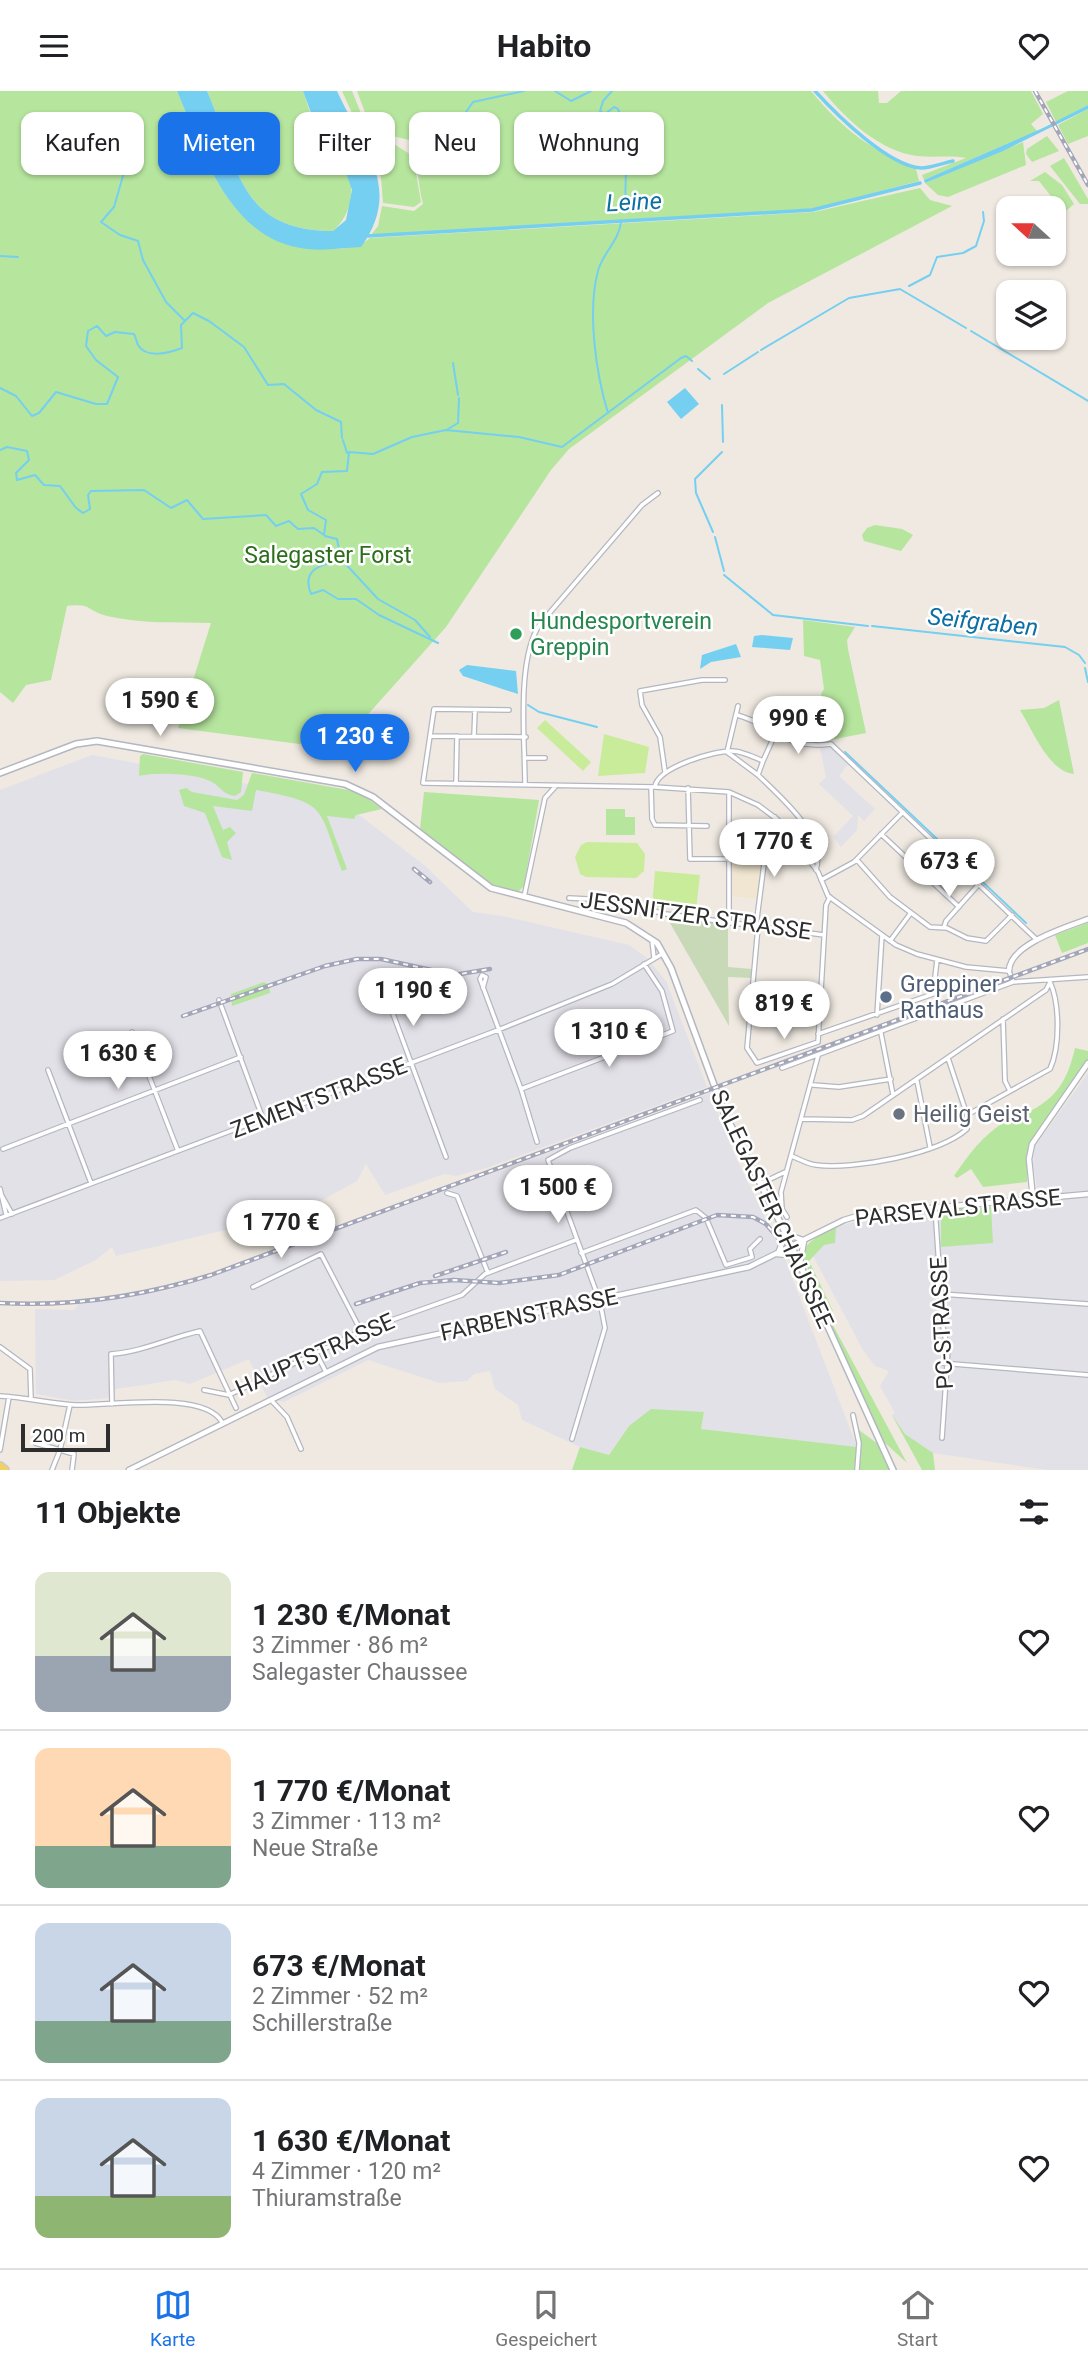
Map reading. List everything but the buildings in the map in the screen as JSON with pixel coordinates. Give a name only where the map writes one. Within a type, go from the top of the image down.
[{"type":"main road","name":"SALEGASTER CHAUSSEE","points":[[0,773],[80,743],[101,741],[345,784],[370,795],[486,885],[626,923],[652,938],[664,953],[724,1112],[800,1263],[893,1470]]},
{"type":"main road","points":[[0,1466],[5,1470]]},
{"type":"street","points":[[525,785],[525,668],[534,634],[642,505],[658,493]]},
{"type":"street","points":[[665,772],[660,737],[642,705],[639,691],[702,680],[725,680]]},
{"type":"street","points":[[727,752],[738,706]]},
{"type":"street","points":[[509,710],[434,709],[423,783],[688,788],[729,792],[775,817],[816,870],[830,897],[882,936],[908,951],[937,960],[988,971],[1009,971]]},
{"type":"street","points":[[474,736],[475,710]]},
{"type":"street","points":[[737,715],[776,732],[793,743],[816,747],[827,743],[1037,940]]},
{"type":"street","points":[[758,775],[776,732]]},
{"type":"street","points":[[430,736],[526,737]]},
{"type":"street","points":[[456,784],[457,736]]},
{"type":"street","points":[[708,826],[653,823],[653,787],[657,779],[665,772],[706,754],[734,751],[763,761]]},
{"type":"street","points":[[727,752],[781,796],[802,822],[814,846],[816,870]]},
{"type":"street","points":[[525,758],[545,758]]},
{"type":"street","points":[[524,897],[545,796],[544,785]]},
{"type":"street","points":[[545,796],[557,786]]},
{"type":"street","points":[[688,788],[690,859],[729,859]]},
{"type":"street","points":[[729,792],[729,923]]},
{"type":"street","points":[[821,880],[857,859],[903,812]]},
{"type":"street","points":[[775,817],[764,864],[747,1048],[755,1062],[760,1063],[818,1041],[826,905],[830,897]]},
{"type":"street","points":[[881,834],[959,907]]},
{"type":"street","points":[[857,859],[881,888],[910,914],[930,926],[944,927],[967,938],[986,941],[1012,915]]},
{"type":"street","points":[[944,927],[946,921],[979,884]]},
{"type":"street","points":[[526,889],[540,901]]},
{"type":"street","name":"JESSNITZER STRASSE","points":[[569,898],[607,900],[666,914],[824,935]]},
{"type":"street","points":[[890,941],[910,914]]},
{"type":"street","points":[[1013,982],[1009,971],[1014,958],[1048,934],[1088,919]]},
{"type":"street","points":[[877,1015],[882,936]]},
{"type":"street","points":[[652,938],[654,958]]},
{"type":"street","name":"ZEMENTSTRASSE","points":[[0,1218],[498,1030],[612,984],[664,953]]},
{"type":"street","points":[[818,1034],[933,994],[937,960]]},
{"type":"street","points":[[522,1089],[668,1034],[674,1027],[662,991],[644,964]]},
{"type":"street","points":[[385,991],[388,971],[378,976],[446,1157]]},
{"type":"street","points":[[782,1069],[1013,982],[1050,982],[1088,977]]},
{"type":"street","points":[[802,1119],[852,1120],[917,1080],[1046,990],[1050,982]]},
{"type":"street","points":[[967,1115],[1009,1089],[1050,1069],[1054,1059],[1054,1000],[1050,982]]},
{"type":"street","points":[[483,988],[522,1089],[537,1142]]},
{"type":"street","points":[[219,1000],[263,1119]]},
{"type":"street","points":[[1003,1019],[1005,1081],[1009,1089]]},
{"type":"street","points":[[132,1032],[178,1151]]},
{"type":"street","points":[[881,1033],[893,1095]]},
{"type":"street","points":[[787,1217],[780,1198],[813,1085],[818,1056]]},
{"type":"street","points":[[3,1149],[241,1057]]},
{"type":"street","points":[[791,1156],[810,1164],[824,1166],[895,1157],[954,1140],[967,1129],[967,1115],[948,1058]]},
{"type":"street","points":[[1033,1199],[1029,1156],[1031,1145],[1088,1063]]},
{"type":"street","points":[[48,1070],[91,1184]]},
{"type":"street","points":[[813,1085],[839,1087],[891,1079]]},
{"type":"street","points":[[917,1080],[930,1147]]},
{"type":"street","points":[[572,1440],[605,1330],[599,1299],[548,1160],[570,1148],[700,1100]]},
{"type":"street","points":[[762,1183],[786,1171]]},
{"type":"street","points":[[0,1189],[9,1214]]},
{"type":"street","points":[[447,1193],[457,1196],[488,1273]]},
{"type":"street","name":"PARSEVALSTRASSE","points":[[792,1247],[860,1215],[1088,1194]]},
{"type":"street","name":"PC-STRASSE","points":[[935,1207],[948,1364],[942,1439]]},
{"type":"street","points":[[581,1253],[696,1210],[706,1218],[726,1265],[752,1257],[750,1249],[760,1239]]},
{"type":"street","points":[[786,1234],[804,1241],[800,1263],[790,1255],[777,1254],[786,1234]]},
{"type":"street","name":"HAUPTSTRASSE","points":[[204,1390],[229,1395],[361,1331],[462,1295],[488,1273],[576,1240]]},
{"type":"street","name":"FARBENSTRASSE","points":[[130,1470],[270,1398],[380,1347],[749,1267],[792,1247]]},
{"type":"street","points":[[253,1287],[321,1254],[361,1331]]},
{"type":"street","points":[[941,1294],[1088,1304]]},
{"type":"street","points":[[102,1354],[138,1352],[168,1338],[200,1331],[236,1408]]},
{"type":"street","points":[[0,1347],[30,1369],[31,1398]]},
{"type":"street","points":[[316,1353],[326,1373]]},
{"type":"street","points":[[111,1354],[112,1404]]},
{"type":"street","points":[[941,1363],[1088,1375]]},
{"type":"street","points":[[0,1396],[70,1405],[183,1404],[212,1411],[222,1422]]},
{"type":"street","points":[[0,1450],[9,1397]]},
{"type":"street","points":[[270,1398],[287,1417],[301,1449]]},
{"type":"street","points":[[52,1470],[60,1450],[70,1405]]},
{"type":"street","points":[[853,1415],[859,1443],[857,1470]]},
{"type":"street","points":[[35,1443],[74,1454],[72,1470]]},
{"type":"shaded area","points":[[828,745],[849,763],[839,776],[875,809],[864,821],[858,815],[857,830],[841,847],[833,837],[853,816],[819,784],[826,777],[820,748]]},
{"type":"shaded area","points":[[92,755],[341,801],[424,865],[473,912],[629,945],[647,958],[666,981],[707,1087],[486,1168],[456,1176],[444,1174],[385,1195],[366,1164],[357,1181],[315,1204],[246,1225],[116,1256],[112,1247],[96,1260],[54,1280],[0,1281],[0,790]]},
{"type":"shaded area","points":[[732,860],[762,861],[757,899],[732,896]]},
{"type":"shaded area","points":[[1088,1073],[1088,1470],[1047,1470],[933,1453],[919,1446],[899,1428],[892,1415],[895,1413],[880,1386],[889,1371],[875,1366],[863,1350],[813,1256],[836,1228],[872,1215],[1039,1201],[1033,1163],[1035,1146]]},
{"type":"shaded area","points":[[710,1093],[732,1149],[785,1259],[857,1447],[700,1429],[704,1413],[629,1426],[608,1456],[580,1447],[522,1420],[518,1405],[495,1389],[490,1371],[474,1374],[467,1381],[440,1383],[368,1360],[284,1402],[268,1399],[249,1359],[190,1384],[175,1380],[116,1389],[108,1398],[75,1401],[36,1394],[35,1309],[74,1310],[78,1304],[165,1291],[209,1278]]},
{"type":"green space","name":"Salegaster Forst","points":[[0,91],[177,91],[186,112],[158,112],[158,175],[214,175],[244,217],[265,234],[290,245],[320,249],[353,247],[370,238],[814,212],[920,188],[930,200],[952,206],[768,303],[569,449],[551,470],[446,627],[337,749],[178,728],[211,623],[133,620],[107,616],[85,607],[67,606],[51,680],[26,685],[13,703],[0,692]]},
{"type":"green space","points":[[207,91],[303,91],[310,112],[294,112],[294,175],[350,176],[347,211],[333,231],[301,228],[276,219],[258,205],[239,175],[280,175],[280,112],[215,112]]},
{"type":"green space","points":[[342,91],[352,91],[360,112],[352,112]]},
{"type":"green space","points":[[357,91],[811,91],[834,117],[858,137],[916,169],[919,181],[813,209],[371,235],[378,226],[382,206],[414,211],[423,204],[418,175],[500,175],[500,112],[409,112],[409,140],[395,137],[395,112],[365,112]]},
{"type":"green space","points":[[823,91],[878,91],[879,103],[887,103],[901,91],[1031,91],[1043,114],[1031,124],[1037,131],[924,180],[922,175],[966,158],[917,156],[890,148],[853,123]]},
{"type":"green space","points":[[1068,91],[1088,91],[1088,105],[1056,122],[1046,102]]},
{"type":"green space","points":[[1088,109],[1088,136],[1068,144],[1058,125]]},
{"type":"green space","points":[[1047,136],[1059,151],[1032,162],[1026,154],[1027,149]]},
{"type":"green space","points":[[1023,142],[1026,165],[948,197],[938,195],[925,183]]},
{"type":"green space","points":[[395,145],[409,154],[409,175],[416,175],[421,202],[414,207],[383,203],[380,175],[395,175]]},
{"type":"green space","points":[[1064,158],[1088,199],[1088,204],[1080,204],[1050,166]]},
{"type":"green space","points":[[1045,172],[1062,185],[1074,204],[1066,211],[1066,196],[1051,196],[1039,181],[1030,181]]},
{"type":"green space","points":[[875,525],[902,529],[913,535],[901,551],[864,541],[862,535],[867,528]]},
{"type":"green space","points":[[803,620],[855,627],[847,640],[866,733],[830,740],[821,694],[824,689],[820,660],[804,656]]},
{"type":"green space","points":[[1059,700],[1074,774],[1065,772],[1049,758],[1020,710],[1044,708]]},
{"type":"green space","points":[[545,720],[591,762],[583,771],[537,728]]},
{"type":"green space","points":[[604,734],[649,747],[645,773],[598,776]]},
{"type":"green space","points":[[143,754],[243,772],[241,792],[235,796],[231,795],[212,782],[186,775],[139,776],[140,756]]},
{"type":"green space","points":[[252,773],[348,790],[363,795],[382,809],[356,815],[354,819],[327,816],[347,869],[342,871],[323,820],[309,804],[256,790],[252,811],[213,806],[223,830],[230,827],[236,833],[227,842],[232,860],[222,857],[205,813],[184,806],[179,790],[186,788],[192,792],[237,800],[244,795]]},
{"type":"green space","points":[[424,792],[539,800],[524,886],[518,892],[489,884],[420,829]]},
{"type":"green space","points":[[606,809],[625,809],[625,817],[635,817],[635,835],[606,835]]},
{"type":"green space","points":[[587,842],[637,843],[645,854],[644,871],[636,878],[586,877],[580,874],[575,857],[581,845]]},
{"type":"green space","points":[[655,871],[700,875],[696,910],[652,906]]},
{"type":"green space","points":[[666,916],[728,925],[728,967],[752,969],[752,978],[728,977],[729,1026]]},
{"type":"green space","points":[[1088,923],[1088,943],[1062,953],[1055,935]]},
{"type":"green space","points":[[264,982],[269,985],[270,993],[232,1006],[231,994]]},
{"type":"green space","points":[[1075,1048],[1088,1051],[1088,1059],[1028,1145],[1027,1182],[983,1187],[971,1169],[957,1178],[954,1176],[991,1132],[1006,1121],[1037,1107],[1060,1087]]},
{"type":"green space","points":[[991,1207],[993,1243],[941,1247],[941,1210]]},
{"type":"green space","points":[[852,1220],[836,1228],[835,1243],[824,1245],[809,1261],[833,1311],[827,1314],[907,1463],[882,1440],[814,1289],[803,1253],[816,1237]]},
{"type":"green space","points":[[651,1409],[704,1412],[701,1429],[857,1447],[860,1446],[859,1430],[878,1444],[890,1470],[572,1470],[580,1447],[609,1455],[629,1426]]},
{"type":"green space","points":[[892,1415],[905,1434],[933,1453],[935,1470],[922,1470]]},
{"type":"water","points":[[177,91],[207,91],[215,112],[186,112]]},
{"type":"water","points":[[303,91],[337,91],[348,112],[311,112]]},
{"type":"water","points":[[1088,105],[1088,109],[1003,151],[925,183],[924,180],[1043,128]]},
{"type":"water","points":[[214,175],[239,175],[258,205],[276,219],[301,228],[333,231],[346,220],[352,190],[347,175],[376,175],[379,205],[373,226],[361,247],[307,249],[280,242],[257,230],[238,212]]},
{"type":"water","points":[[685,388],[699,404],[681,419],[667,402]]},
{"type":"water","points":[[754,636],[793,638],[790,650],[752,647]]},
{"type":"water","points":[[736,644],[741,657],[711,662],[700,669],[702,655]]},
{"type":"water","points":[[467,665],[516,671],[518,694],[463,676],[459,670]]},
{"type":"waterway","points":[[466,112],[473,102],[524,91]]},
{"type":"waterway","points":[[555,91],[571,101],[591,91]]},
{"type":"waterway","points":[[612,91],[603,101],[600,111],[605,114],[614,107],[618,109],[621,116],[617,120],[631,135],[623,161],[626,166],[625,212]]},
{"type":"waterway","points":[[815,91],[863,137],[893,158],[921,168],[953,161]]},
{"type":"waterway","points":[[123,175],[114,207],[101,222],[120,235],[138,241],[143,260],[166,302],[184,320]]},
{"type":"waterway","name":"Leine","points":[[367,236],[812,210],[920,183]]},
{"type":"waterway","points":[[909,286],[930,275],[937,257],[963,253],[976,246],[984,221],[983,212]]},
{"type":"waterway","points":[[608,413],[594,342],[593,305],[600,265],[620,229],[621,222]]},
{"type":"waterway","points":[[0,256],[18,257]]},
{"type":"waterway","points":[[761,350],[849,298],[900,289],[966,328]]},
{"type":"waterway","points":[[0,388],[16,396],[32,416],[39,413],[56,392],[96,404],[107,404],[118,377],[96,360],[86,346],[88,331],[97,326],[106,336],[115,332],[134,334],[138,345],[146,352],[164,353],[182,348],[181,325],[193,313],[209,321],[244,347],[268,385],[284,384],[316,410],[341,422],[342,438]]},
{"type":"waterway","points":[[971,331],[1088,401]]},
{"type":"waterway","points":[[724,374],[758,352]]},
{"type":"waterway","points":[[0,450],[7,447],[27,451],[29,460],[16,473],[17,480],[35,475],[44,485],[60,486],[83,513],[90,509],[88,495],[91,491],[144,490],[171,508],[187,500],[203,519],[266,515],[276,526],[289,521],[298,529],[314,528],[324,535],[326,520],[308,510],[301,494],[317,484],[322,472],[347,471],[349,452],[373,454],[412,437],[446,430],[519,437],[562,447],[681,358],[686,356],[692,361]]},
{"type":"waterway","points":[[453,363],[458,395]]},
{"type":"waterway","points":[[698,369],[710,379]]},
{"type":"waterway","points":[[448,429],[458,423],[459,398]]},
{"type":"waterway","name":"Seifgraben","points":[[722,405],[723,442]]},
{"type":"waterway","points":[[343,440],[347,453]]},
{"type":"waterway","name":"Seifgraben","points":[[713,532],[696,493],[695,479],[722,452]]},
{"type":"waterway","points":[[325,536],[337,539],[341,559],[315,569],[309,579],[311,594],[323,590],[338,599],[356,599],[379,615],[438,643]]},
{"type":"waterway","name":"Seifgraben","points":[[715,537],[724,571]]},
{"type":"waterway","points":[[341,559],[378,599],[415,620],[430,637]]},
{"type":"waterway","name":"Seifgraben","points":[[724,575],[773,615],[868,626]]},
{"type":"waterway","name":"Seifgraben","points":[[872,626],[1065,647],[1079,655],[1085,663]]},
{"type":"waterway","name":"Seifgraben","points":[[1085,668],[1088,682]]},
{"type":"waterway","points":[[528,705],[539,712],[597,727]]},
{"type":"waterway","points":[[845,752],[1026,923]]},
{"type":"railway","points":[[1035,91],[1088,185]]},
{"type":"railway","points":[[414,869],[430,882]]},
{"type":"railway","points":[[0,1303],[53,1303],[107,1298],[159,1289],[211,1275],[1088,949]]},
{"type":"railway","points":[[183,1016],[325,966],[357,959],[381,959],[454,975],[490,969]]},
{"type":"railway","points":[[356,1304],[420,1283],[454,1280],[499,1283],[559,1275],[717,1215],[753,1217],[766,1224],[778,1238]]},
{"type":"railway","points":[[435,1276],[506,1252]]},
{"type":"place","name":"Hundesportverein Greppin","points":[[516,634]]},
{"type":"place","name":"Greppiner Rathaus","points":[[886,997]]},
{"type":"place","name":"Heilig Geist","points":[[899,1114]]}]
